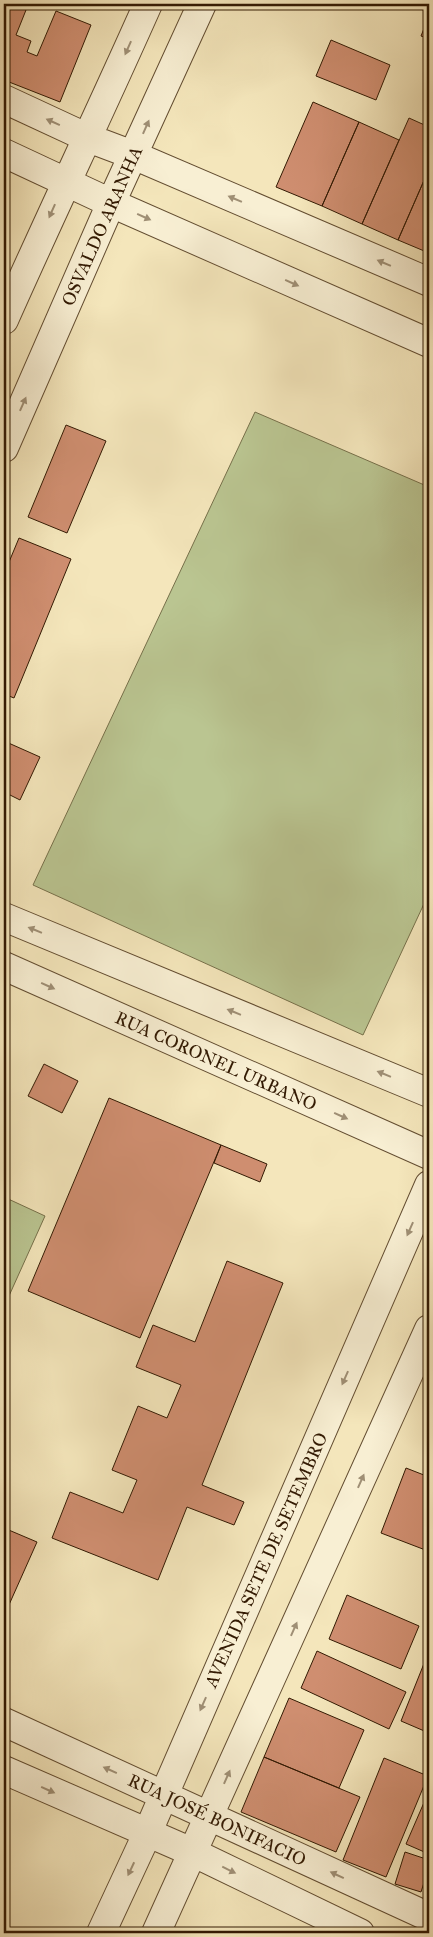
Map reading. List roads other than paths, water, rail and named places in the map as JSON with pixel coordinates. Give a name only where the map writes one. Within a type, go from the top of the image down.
[{"type":"street","points":[[4,320],[148,4]]},
{"type":"street","name":"OSVALDO ARANHA","points":[[4,448],[111,203],[202,4]]},
{"type":"street","points":[[4,99],[88,138],[133,155],[429,282]]},
{"type":"street","points":[[4,153],[111,203],[429,343]]},
{"type":"street","points":[[4,917],[429,1093]]},
{"type":"street","name":"RUA CORONEL URBANO","points":[[4,966],[429,1155]]},
{"type":"street","name":"AVENIDA SETE DE SETEMBRO","points":[[101,1933],[147,1834],[429,1185]]},
{"type":"street","points":[[156,1933],[429,1329]]},
{"type":"street","name":"RUA JOSÉ BONIFACIO","points":[[4,1722],[429,1917]]},
{"type":"street","points":[[4,1770],[192,1852],[357,1932],[375,1893]]}]
